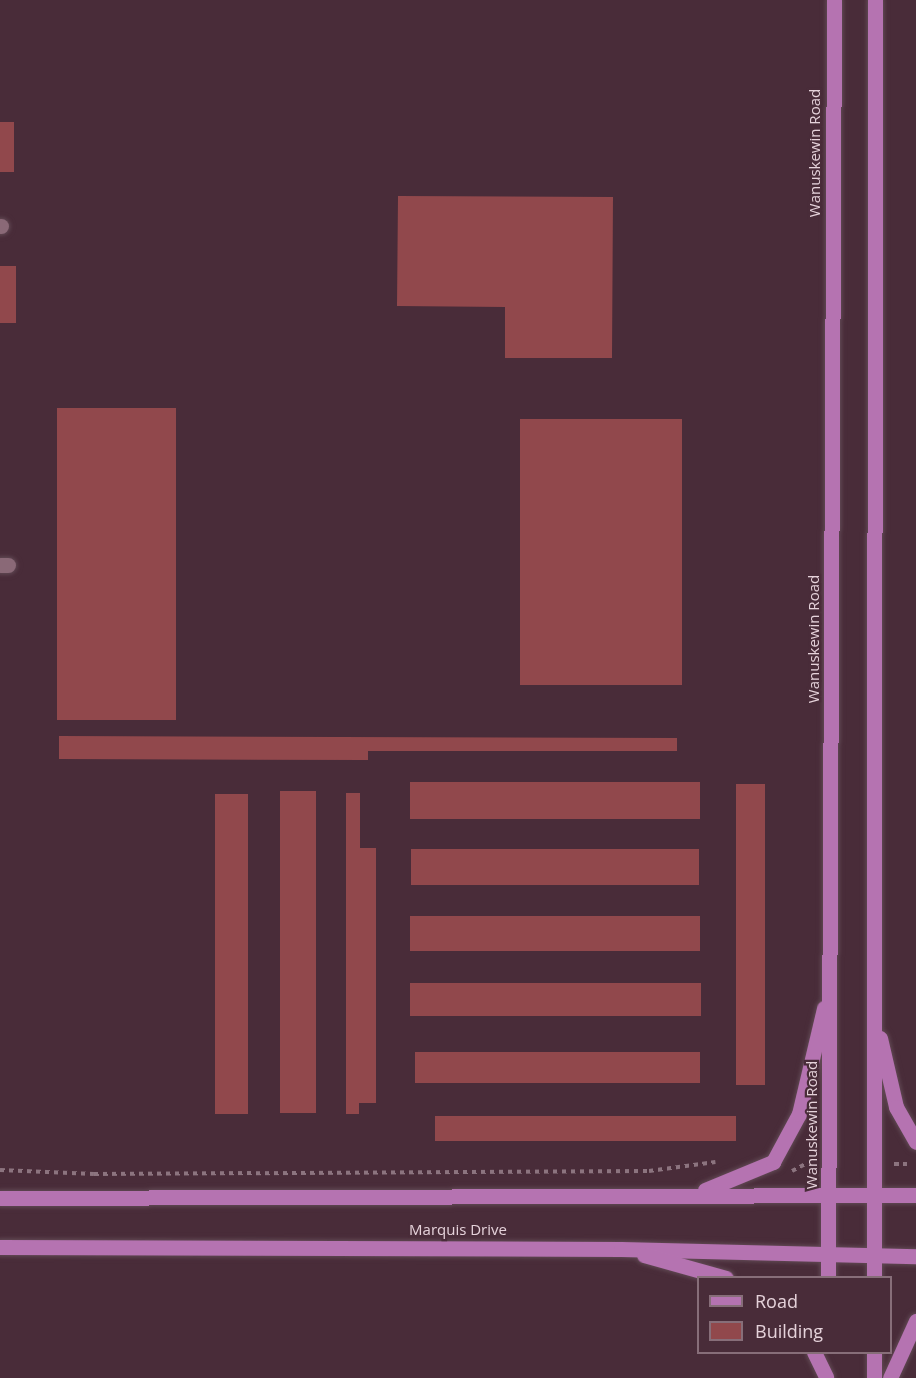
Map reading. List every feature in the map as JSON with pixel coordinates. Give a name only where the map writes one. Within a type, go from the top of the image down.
[{"type":"main road","name":"Wanuskewin Road","points":[[828,1276],[834,0]]},
{"type":"main road","points":[[874,1276],[875,0]]},
{"type":"main road","points":[[694,1193],[773,1162],[799,1114],[830,982]]},
{"type":"main road","points":[[874,1003],[896,1107],[916,1142]]},
{"type":"main road","points":[[0,1198],[694,1193],[916,1195]]},
{"type":"main road","name":"Marquis Drive","points":[[0,1247],[621,1248],[874,1257],[916,1256]]},
{"type":"main road","points":[[621,1248],[719,1276]]},
{"type":"main road","points":[[890,1378],[916,1321]]},
{"type":"main road","points":[[814,1354],[826,1378]]},
{"type":"main road","points":[[826,1354],[826,1378]]},
{"type":"main road","points":[[874,1354],[874,1378]]},
{"type":"path","points":[[0,1170],[94,1174],[649,1171],[727,1159]]},
{"type":"path","points":[[773,1162],[788,1174],[805,1162],[829,1161]]},
{"type":"path","points":[[873,1163],[907,1164]]},
{"type":"building","points":[[0,122],[14,122],[14,172],[0,172]]},
{"type":"building","points":[[398,196],[613,197],[612,358],[505,358],[505,307],[397,306]]},
{"type":"building","points":[[0,266],[16,266],[16,323],[0,323]]},
{"type":"building","points":[[57,408],[176,408],[176,720],[57,720]]},
{"type":"building","points":[[520,419],[682,419],[682,685],[520,685]]},
{"type":"building","points":[[59,736],[677,738],[677,751],[368,751],[368,760],[59,759]]},
{"type":"building","points":[[410,782],[700,782],[700,819],[410,819]]},
{"type":"building","points":[[736,784],[765,784],[765,1085],[736,1085]]},
{"type":"building","points":[[280,791],[316,791],[316,1113],[280,1113]]},
{"type":"building","points":[[346,793],[360,793],[360,848],[376,848],[376,1103],[359,1103],[359,1114],[346,1114]]},
{"type":"building","points":[[215,794],[248,794],[248,1114],[215,1114]]},
{"type":"building","points":[[411,849],[699,849],[699,885],[411,885]]},
{"type":"building","points":[[410,916],[700,916],[700,951],[410,951]]},
{"type":"building","points":[[410,983],[701,983],[701,1016],[410,1016]]},
{"type":"building","points":[[415,1052],[700,1052],[700,1083],[415,1083]]},
{"type":"building","points":[[435,1116],[736,1116],[736,1141],[435,1141]]}]
